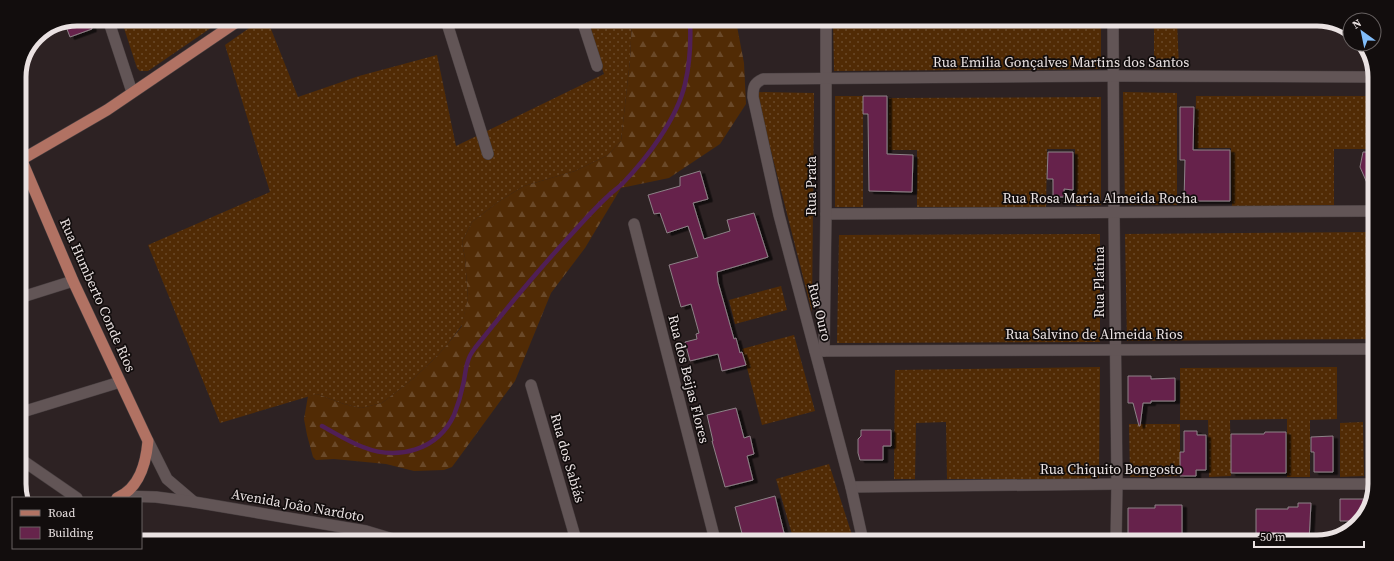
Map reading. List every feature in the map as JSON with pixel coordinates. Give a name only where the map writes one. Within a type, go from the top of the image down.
[{"type":"main road","points":[[26,157],[107,110],[231,26]]},
{"type":"main road","name":"Rua Humberto Conde Rios","points":[[26,175],[73,282],[148,441]]},
{"type":"main road","points":[[120,497],[134,485],[141,474],[146,461],[148,441]]},
{"type":"street","points":[[110,26],[132,92]]},
{"type":"street","points":[[448,26],[488,154]]},
{"type":"street","points":[[584,26],[597,66]]},
{"type":"street","name":"Rua Prata","points":[[819,351],[826,214],[826,26]]},
{"type":"street","name":"Rua Platina","points":[[1113,26],[1116,535]]},
{"type":"street","name":"Rua Emilia Gonçalves Martins dos Santos","points":[[753,89],[755,84],[763,79],[1114,76],[1368,77]]},
{"type":"street","name":"Rua Ouro","points":[[753,89],[753,97],[779,215],[819,351],[862,535]]},
{"type":"street","name":"Rua Rosa Maria Almeida Rocha","points":[[826,214],[1368,211]]},
{"type":"street","name":"Rua dos Beijas Flores","points":[[634,224],[714,535]]},
{"type":"street","points":[[26,296],[73,282]]},
{"type":"street","name":"Rua Salvino de Almeida Rios","points":[[819,351],[1368,349]]},
{"type":"street","points":[[26,411],[120,382]]},
{"type":"street","name":"Rua dos Sabiás","points":[[531,385],[575,535]]},
{"type":"street","points":[[148,441],[167,479],[194,502]]},
{"type":"street","points":[[26,463],[76,497]]},
{"type":"street","name":"Rua Chiquito Bongosto","points":[[851,487],[1117,484],[1368,484]]},
{"type":"street","name":"Avenida João Nardoto","points":[[120,497],[156,497],[194,502],[377,535]]},
{"type":"green space","points":[[123,26],[214,26],[148,71],[140,71],[137,68]]},
{"type":"green space","points":[[252,26],[270,26],[298,97],[359,76],[437,55],[456,146],[604,74],[588,26],[632,26],[630,60],[621,141],[608,155],[575,171],[524,186],[498,202],[472,222],[462,242],[465,258],[468,298],[462,325],[447,345],[433,360],[414,378],[382,403],[361,408],[344,404],[317,394],[220,423],[148,245],[270,192],[225,45]]},
{"type":"green space","points":[[632,26],[737,26],[744,63],[746,104],[720,144],[669,178],[621,188],[585,248],[551,293],[515,381],[452,467],[444,470],[414,471],[386,464],[334,459],[316,460],[313,457],[304,419],[308,396],[317,394],[344,404],[361,408],[382,403],[414,378],[433,360],[462,326],[468,298],[465,258],[462,242],[472,222],[498,202],[524,186],[575,171],[608,155],[621,141],[630,60]]},
{"type":"green space","points":[[833,26],[1101,26],[1101,69],[834,71]]},
{"type":"green space","points":[[1154,26],[1177,26],[1179,68],[1154,69]]},
{"type":"green space","points":[[756,92],[814,93],[812,312]]},
{"type":"green space","points":[[1123,92],[1177,93],[1177,205],[1125,205]]},
{"type":"green space","points":[[835,96],[863,96],[863,207],[835,207]]},
{"type":"green space","points":[[1196,96],[1368,96],[1368,149],[1334,149],[1334,205],[1232,207],[1231,148],[1195,148]]},
{"type":"green space","points":[[1101,97],[1101,205],[1076,206],[1075,149],[1047,149],[1046,208],[917,207],[917,150],[888,150],[889,98]]},
{"type":"green space","points":[[1368,232],[1368,339],[1127,341],[1125,234]]},
{"type":"green space","points":[[1100,234],[1100,342],[837,343],[839,235]]},
{"type":"green space","points":[[781,286],[787,310],[735,324],[729,300]]},
{"type":"green space","points":[[794,335],[815,411],[762,425],[742,349]]},
{"type":"green space","points":[[1100,367],[1099,479],[947,479],[946,422],[916,423],[915,479],[894,479],[895,370]]},
{"type":"green space","points":[[1337,367],[1337,419],[1310,420],[1310,477],[1287,477],[1287,419],[1230,420],[1231,476],[1209,477],[1208,420],[1180,420],[1180,368]]},
{"type":"green space","points":[[1363,422],[1364,476],[1340,477],[1340,423]]},
{"type":"green space","points":[[1129,424],[1180,424],[1180,476],[1130,477]]},
{"type":"green space","points":[[829,464],[852,535],[792,535],[776,479]]},
{"type":"building","points":[[91,26],[92,29],[70,37],[66,27]]},
{"type":"building","points":[[863,96],[887,96],[887,154],[913,155],[912,192],[869,191],[868,114],[863,114]]},
{"type":"building","points":[[1180,107],[1194,107],[1193,150],[1230,150],[1230,201],[1184,201],[1185,160],[1180,160]]},
{"type":"building","points":[[1048,152],[1073,152],[1073,190],[1064,189],[1064,197],[1053,197],[1053,179],[1047,179]]},
{"type":"building","points":[[1363,152],[1368,152],[1368,185],[1360,167]]},
{"type":"building","points":[[700,171],[708,199],[693,203],[704,239],[730,231],[727,220],[754,213],[768,257],[717,272],[718,282],[734,339],[736,338],[740,353],[742,352],[746,365],[722,371],[718,354],[690,361],[685,342],[697,339],[696,334],[699,333],[691,304],[681,307],[669,265],[698,257],[688,226],[667,233],[660,213],[654,214],[648,195],[680,186],[680,177]]},
{"type":"building","points":[[1128,376],[1151,376],[1151,379],[1175,378],[1175,401],[1151,401],[1151,403],[1143,403],[1139,426],[1133,403],[1128,403]]},
{"type":"building","points":[[736,408],[744,438],[750,436],[754,454],[747,456],[753,480],[725,487],[712,441],[707,415]]},
{"type":"building","points":[[861,430],[891,430],[891,446],[883,446],[883,460],[860,460],[858,453],[858,439],[861,436]]},
{"type":"building","points":[[1184,431],[1197,431],[1197,435],[1206,435],[1206,470],[1196,470],[1196,476],[1180,476],[1180,452],[1184,452]]},
{"type":"building","points":[[1265,432],[1286,432],[1286,473],[1231,473],[1231,434],[1264,434]]},
{"type":"building","points":[[1333,436],[1333,472],[1314,472],[1314,452],[1311,452],[1311,437]]},
{"type":"building","points":[[775,496],[785,535],[742,535],[735,507]]},
{"type":"building","points":[[1340,499],[1365,499],[1361,510],[1352,521],[1340,521]]},
{"type":"building","points":[[1298,503],[1311,503],[1309,535],[1256,535],[1256,509],[1288,509],[1288,507],[1298,507]]},
{"type":"building","points":[[1155,505],[1182,505],[1182,535],[1128,535],[1128,508],[1155,508]]},
{"type":"waterway","points":[[322,426],[363,447],[390,453],[416,449],[438,437],[447,427],[457,408],[467,364],[475,348],[520,292],[555,252],[642,162],[668,124],[681,97],[687,76],[690,52],[690,26]]}]
